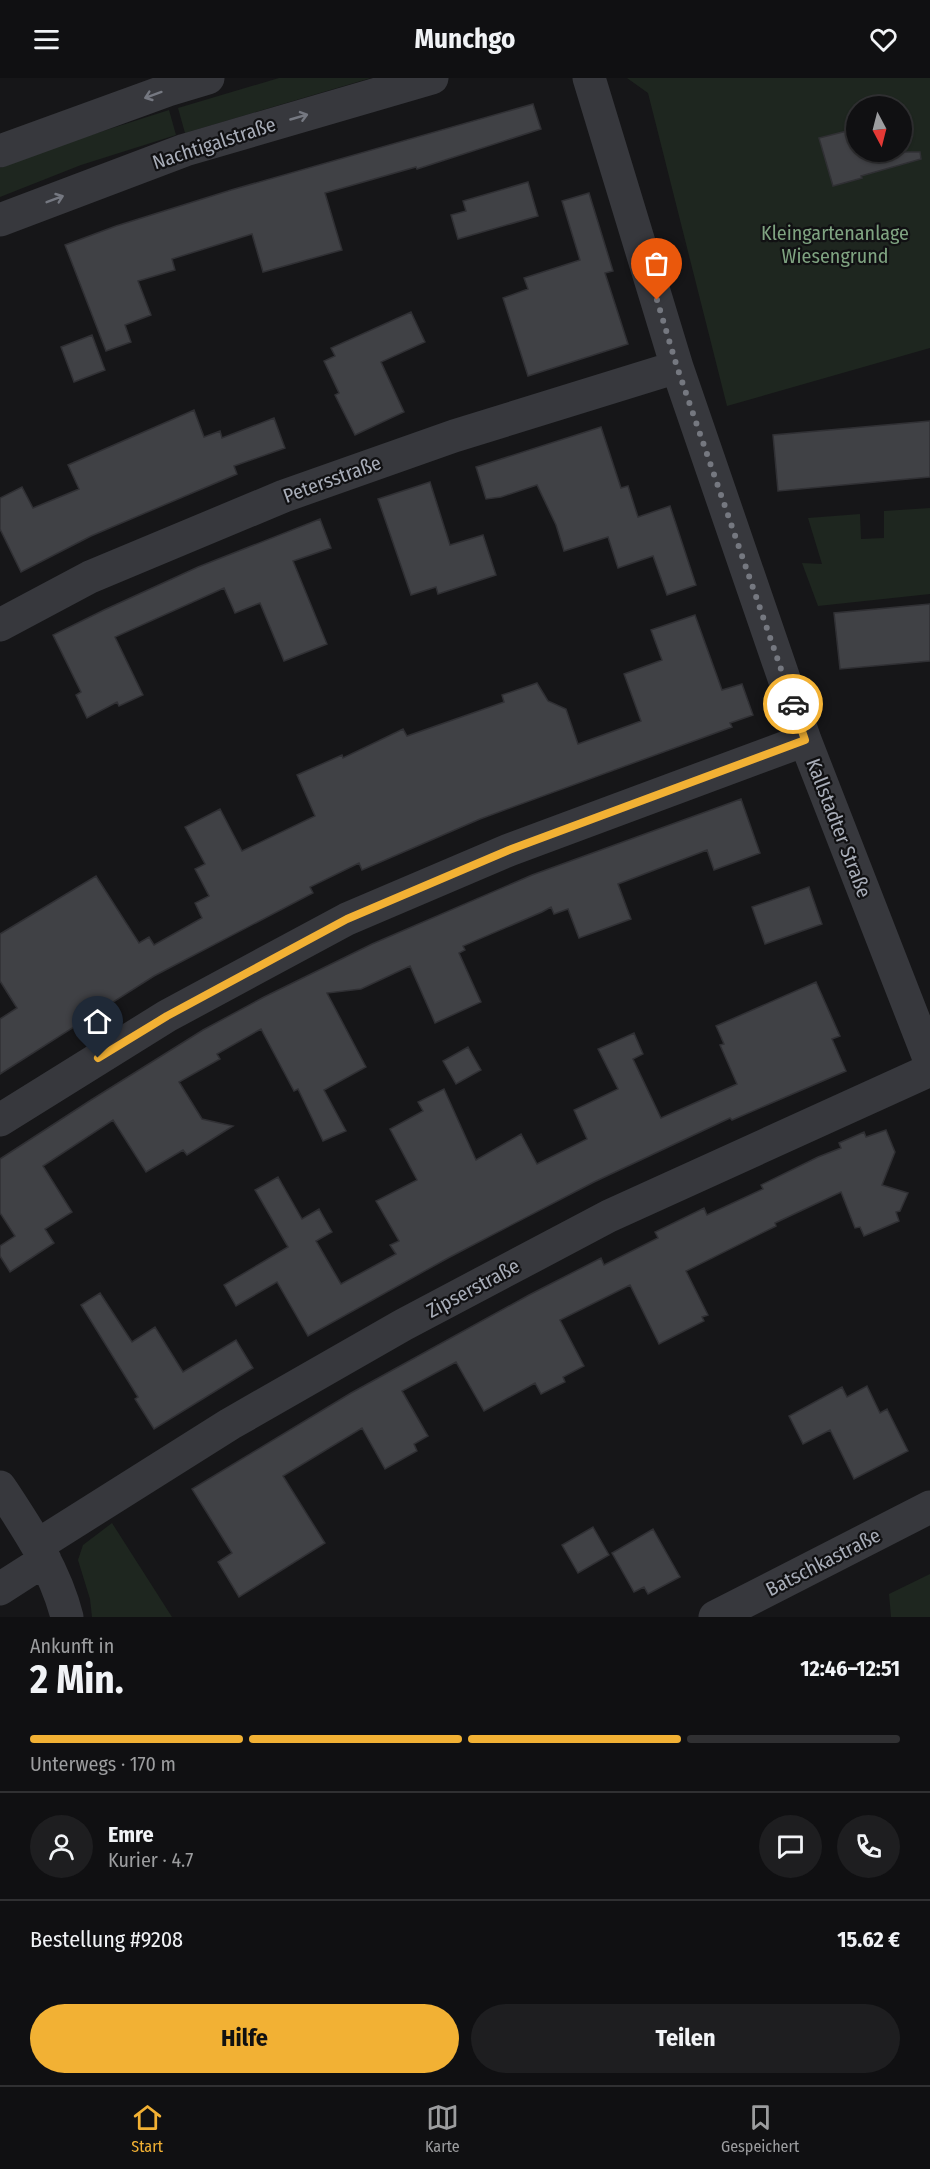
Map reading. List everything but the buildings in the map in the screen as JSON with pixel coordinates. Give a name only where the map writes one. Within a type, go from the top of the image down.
[{"type":"street","points":[[0,151],[168,90],[208,78]]},
{"type":"street","name":"Nachtigalstraße","points":[[0,220],[185,150],[432,78]]},
{"type":"street","name":"Kallstadter Straße","points":[[589,78],[677,367],[805,740],[930,1061]]},
{"type":"street","name":"Petersstraße","points":[[0,625],[90,577],[284,496],[454,436],[677,367]]},
{"type":"street","points":[[0,1120],[167,1016],[347,919],[509,850],[805,740]]},
{"type":"street","name":"Zipserstraße","points":[[0,1589],[41,1552],[230,1424],[414,1319],[609,1216],[930,1070]]},
{"type":"street","points":[[0,1487],[41,1552],[64,1604],[67,1617]]},
{"type":"street","name":"Batschkastraße","points":[[715,1617],[930,1507]]},
{"type":"green space","points":[[279,78],[371,78],[185,133],[178,108]]},
{"type":"green space","name":"Kleingartenanlage Wiesengrund","points":[[627,78],[930,78],[930,348],[727,406],[648,93]]},
{"type":"green space","points":[[169,110],[176,135],[81,165],[0,197],[0,168],[72,141]]},
{"type":"green space","points":[[930,508],[930,594],[818,606],[802,563],[822,564],[808,518],[860,514],[861,539],[884,538],[884,511]]},
{"type":"green space","points":[[112,1523],[172,1617],[92,1617],[90,1599],[78,1560],[83,1545]]},
{"type":"green space","points":[[930,1574],[930,1617],[891,1617],[889,1594]]},
{"type":"way so far","points":[[657,300],[677,367],[793,704]]},
{"type":"route","points":[[98,1058],[167,1016],[347,919],[509,850],[805,740],[793,704]]}]
